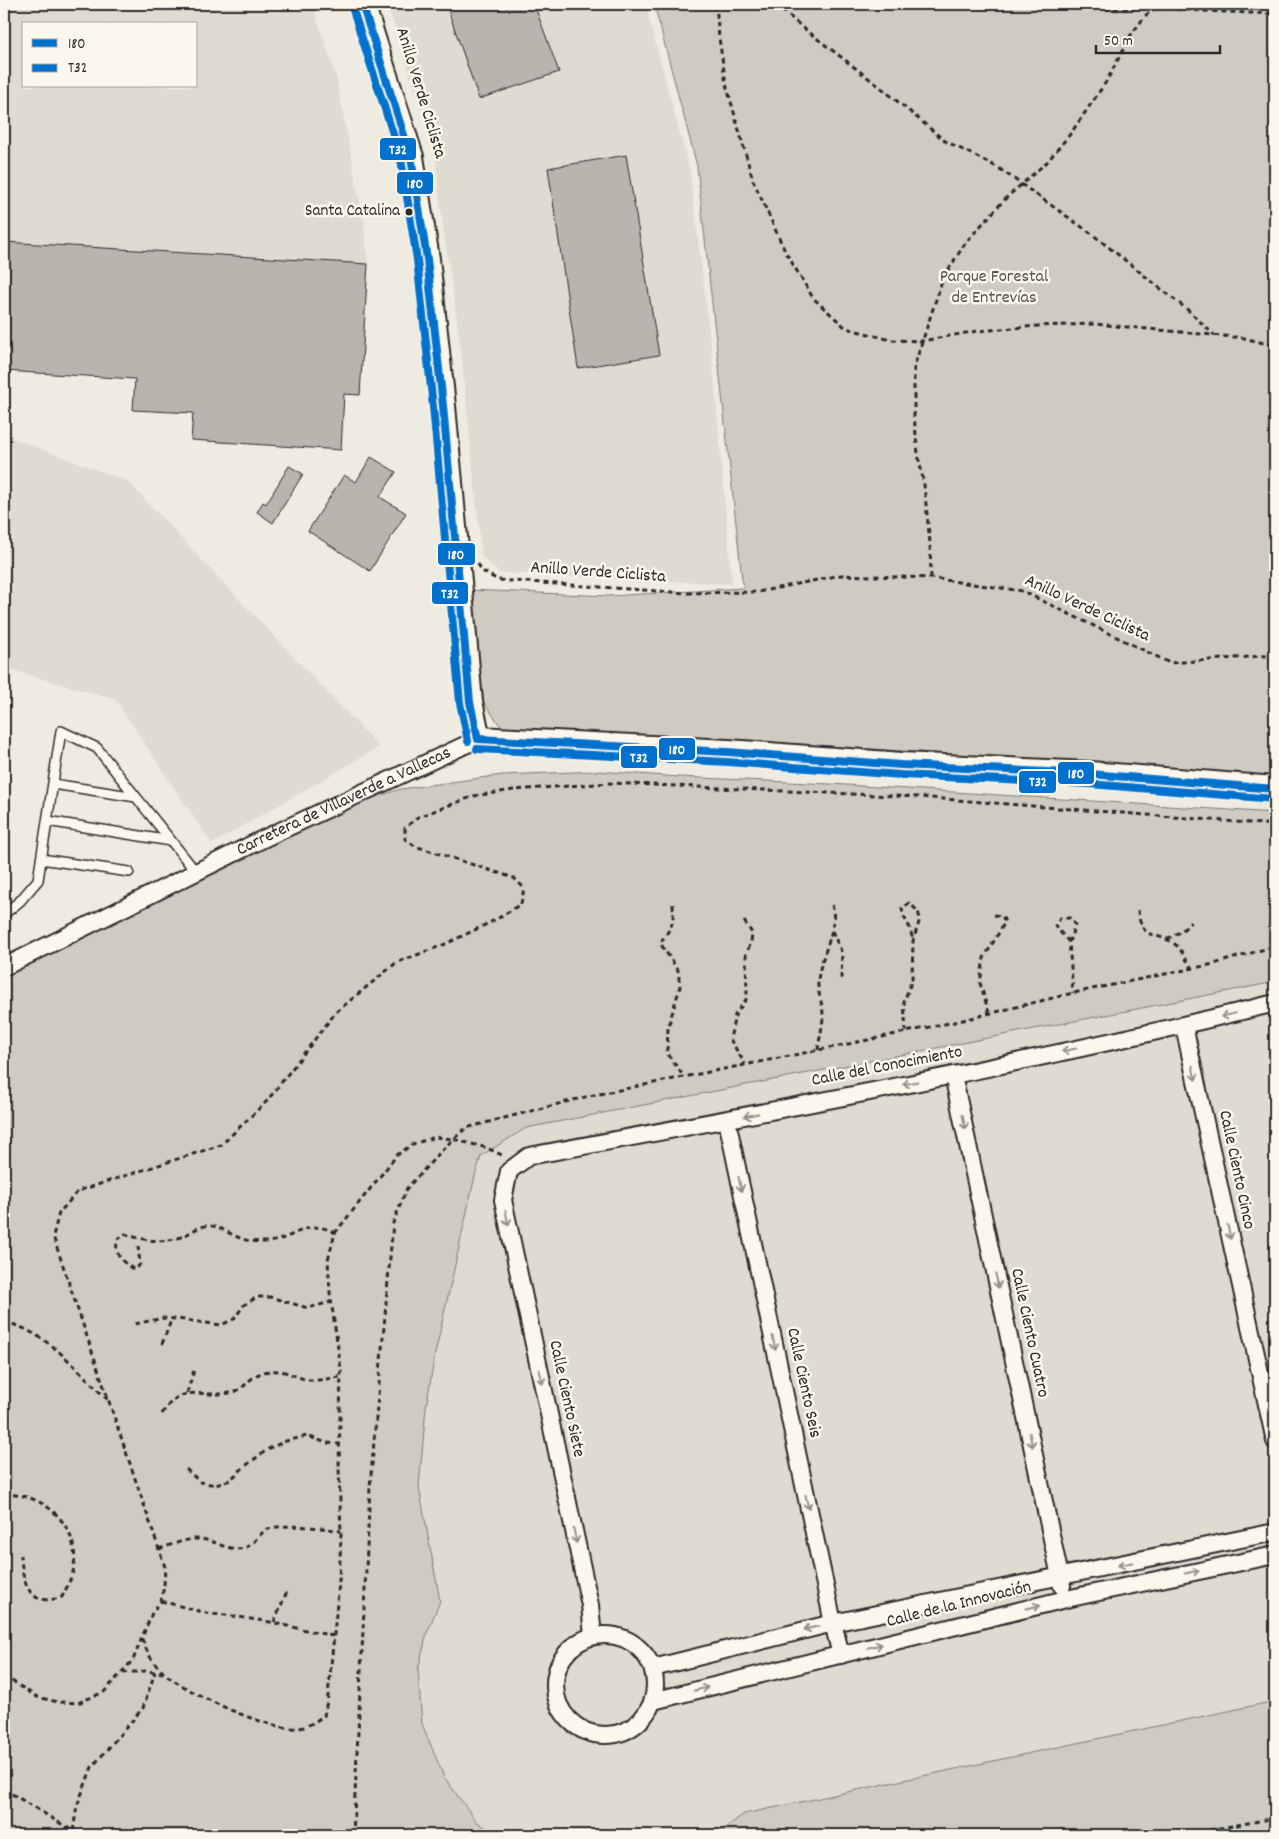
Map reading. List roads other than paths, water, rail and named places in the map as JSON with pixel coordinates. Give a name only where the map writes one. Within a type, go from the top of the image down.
[{"type":"main road","points":[[362,4],[411,157],[427,259],[443,406],[470,702],[478,739]]},
{"type":"main road","name":"Carretera de Villaverde a Vallecas","points":[[478,739],[728,752],[901,765],[1090,774],[1275,789]]},
{"type":"street","name":"Carretera de Villaverde a Vallecas","points":[[4,967],[265,838],[478,739]]},
{"type":"street","name":"Calle del Conocimiento","points":[[513,1167],[529,1156],[727,1120],[954,1074],[1184,1026],[1275,1003]]},
{"type":"street","name":"Calle Ciento Cinco","points":[[1184,1026],[1275,1441]]},
{"type":"street","name":"Calle Ciento Cuatro","points":[[954,1074],[1066,1599]]},
{"type":"street","name":"Calle Ciento Seis","points":[[727,1120],[832,1623],[841,1655]]},
{"type":"street","name":"Calle Ciento Siete","points":[[513,1167],[503,1200],[590,1605],[593,1636]]},
{"type":"street","name":"Calle de la Innovación","points":[[653,1668],[832,1623],[1275,1532]]},
{"type":"street","name":"Calle de la Innovación","points":[[653,1701],[1066,1599],[1275,1555]]},
{"type":"street","points":[[612,1635],[629,1641],[644,1652],[653,1668],[656,1685],[653,1701],[645,1716],[632,1728],[616,1734],[599,1736],[582,1730],[568,1720],[559,1706],[555,1689],[556,1672],[564,1656],[576,1644],[593,1636],[612,1635]]},
{"type":"lane","points":[[4,914],[20,901],[38,880],[61,731],[97,748],[196,872]]},
{"type":"lane","points":[[53,784],[136,797]]},
{"type":"lane","points":[[47,821],[171,841]]},
{"type":"lane","points":[[41,859],[129,872]]},
{"type":"place","name":"Santa Catalina","points":[[409,212]]},
{"type":"park label","name":"Parque Forestal de Entrevías","points":[[994,287]]}]
